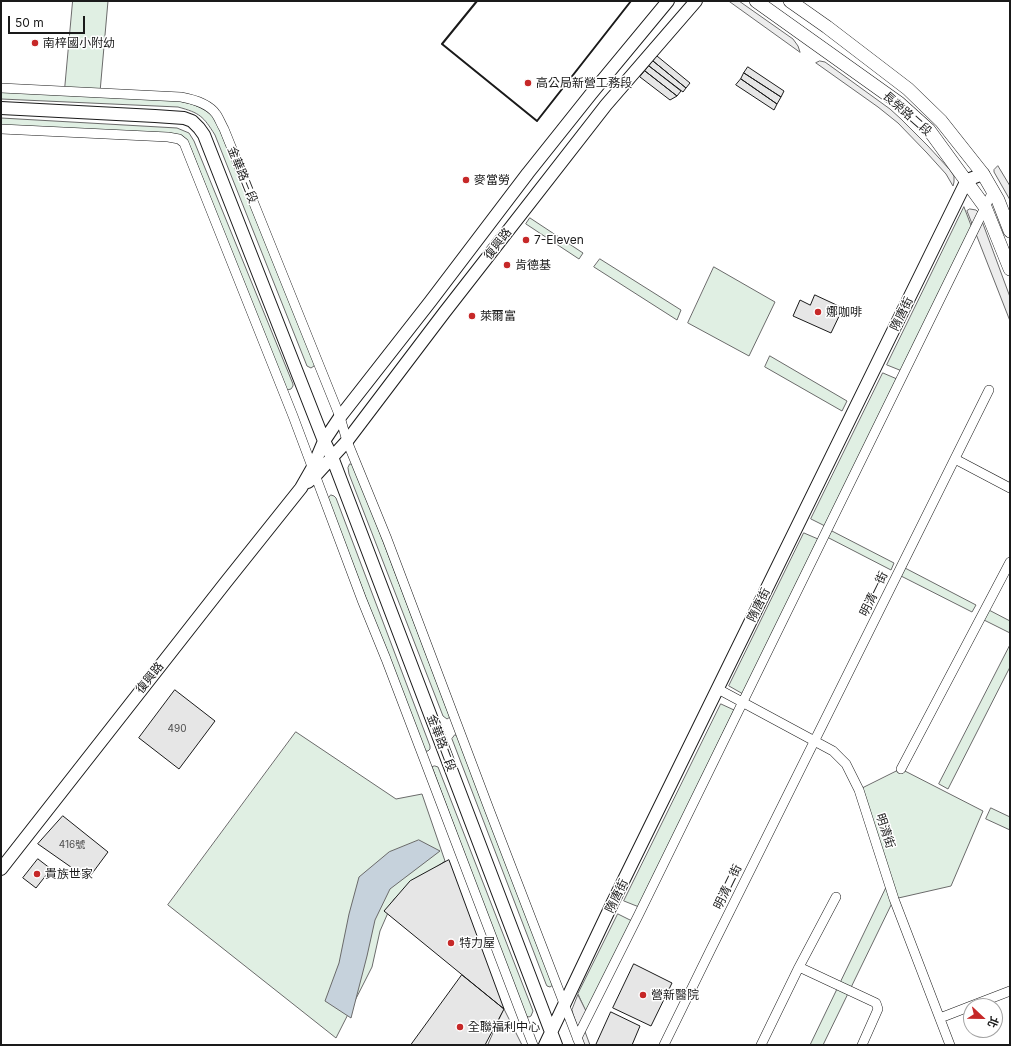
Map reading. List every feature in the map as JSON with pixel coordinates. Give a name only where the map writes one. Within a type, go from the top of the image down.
[{"type":"main road","name":"長榮路二段","points":[[756,1],[899,103],[929,130],[985,206],[1010,269]]},
{"type":"main road","name":"長榮路二段","points":[[790,1],[827,27],[908,90],[941,121],[983,174],[998,200],[1010,231]]},
{"type":"street","name":"復興路","points":[[314,471],[324,440],[340,417],[538,160],[668,1]]},
{"type":"street","name":"復興路","points":[[1,869],[314,471],[332,457],[347,441],[444,313],[606,105],[696,1]]},
{"type":"street","name":"金華路三段","points":[[1,88],[181,97],[194,100],[205,105],[216,113],[227,136],[340,417],[347,441]]},
{"type":"street","name":"金華路三段","points":[[1,108],[184,118],[192,121],[199,128],[204,135],[324,440]]},
{"type":"street","points":[[1,129],[168,137],[179,139],[184,143],[314,471]]},
{"type":"street","points":[[967,180],[983,174]]},
{"type":"street","name":"隋唐街","points":[[545,1045],[612,904],[967,180]]},
{"type":"street","points":[[579,1041],[638,916],[992,191]]},
{"type":"street","name":"明清一街","points":[[814,741],[989,390]]},
{"type":"street","name":"金華路二段","points":[[324,440],[332,457],[556,1045]]},
{"type":"street","name":"金華路二段","points":[[347,441],[387,539],[579,1041]]},
{"type":"street","points":[[955,458],[1010,488]]},
{"type":"street","name":"金華路二段","points":[[314,471],[533,1045]]},
{"type":"street","points":[[901,769],[1010,562]]},
{"type":"street","name":"明清街","points":[[718,689],[833,751],[846,764],[859,790],[894,899],[950,1045]]},
{"type":"street","name":"明清二街","points":[[664,1045],[814,741]]},
{"type":"street","points":[[761,1045],[836,897]]},
{"type":"street","points":[[800,966],[876,1003],[878,1009],[862,1045]]},
{"type":"street","points":[[992,998],[1010,991]]},
{"type":"street","points":[[940,1018],[963,1009]]},
{"type":"green space","points":[[73,1],[108,1],[100,92],[65,89]]},
{"type":"green space","points":[[1,91],[170,99],[199,107],[215,118],[315,364],[314,366],[311,368],[307,366],[215,135],[204,119],[196,113],[178,107],[1,99]]},
{"type":"green space","points":[[1,118],[177,128],[189,133],[194,141],[293,384],[291,389],[287,390],[285,388],[191,149],[186,140],[1,125]]},
{"type":"green space","points":[[964,207],[972,228],[902,371],[887,365]]},
{"type":"green space","points":[[530,218],[583,253],[579,259],[526,224]]},
{"type":"green space","points":[[600,259],[681,310],[677,320],[594,267]]},
{"type":"green space","points":[[714,267],[775,302],[749,356],[688,323]]},
{"type":"green space","points":[[770,356],[847,401],[842,411],[765,367]]},
{"type":"green space","points":[[883,373],[897,379],[825,526],[811,519]]},
{"type":"green space","points":[[350,464],[354,465],[450,717],[447,719],[443,716],[349,474],[348,468]]},
{"type":"green space","points":[[331,495],[336,498],[430,746],[428,751],[424,750],[328,499]]},
{"type":"green space","points":[[830,530],[894,563],[891,570],[827,537]]},
{"type":"green space","points":[[804,533],[818,539],[743,694],[729,686]]},
{"type":"green space","points":[[905,568],[976,605],[972,612],[901,576]]},
{"type":"green space","points":[[987,609],[1010,621],[1010,633],[982,619]]},
{"type":"green space","points":[[1010,645],[1010,667],[948,789],[939,784]]},
{"type":"green space","points":[[721,704],[734,710],[639,907],[624,901]]},
{"type":"green space","points":[[296,732],[396,799],[422,794],[445,861],[394,899],[380,931],[372,967],[336,1038],[168,905]]},
{"type":"green space","points":[[455,735],[458,736],[553,985],[550,987],[546,984],[452,739]]},
{"type":"green space","points":[[432,767],[438,767],[533,1011],[529,1017],[525,1016]]},
{"type":"green space","points":[[901,769],[983,811],[951,886],[894,899],[823,1045],[810,1045],[889,881],[859,790]]},
{"type":"green space","points":[[991,808],[1010,817],[1010,830],[986,819]]},
{"type":"green space","points":[[618,914],[632,921],[587,1014],[578,994]]},
{"type":"shaded area","points":[[729,1],[739,1],[793,39],[800,52]]},
{"type":"shaded area","points":[[820,61],[825,62],[890,109],[901,119],[950,170],[954,176],[953,186],[946,174],[898,123],[816,63]]},
{"type":"shaded area","points":[[998,166],[1010,186],[1010,200],[994,172]]},
{"type":"shaded area","points":[[970,209],[976,210],[979,213],[1010,297],[1010,321],[967,211]]},
{"type":"shaded area","points":[[419,840],[440,851],[390,889],[375,920],[351,1018],[325,1001],[339,963],[349,914],[359,877],[389,852]]},
{"type":"shaded area","points":[[578,995],[589,1017],[584,1029],[590,1045],[584,1045],[572,1010]]},
{"type":"shaded area","points":[[504,1009],[522,1045],[488,1045]]},
{"type":"building","points":[[657,56],[690,83],[686,88],[653,61]]},
{"type":"building","points":[[653,61],[686,88],[683,92],[649,66]]},
{"type":"building","points":[[649,66],[681,91],[677,96],[645,71]]},
{"type":"building","points":[[748,67],[784,91],[781,97],[744,73]]},
{"type":"building","points":[[645,71],[677,96],[670,100],[640,77]]},
{"type":"building","points":[[744,73],[781,97],[777,104],[741,79]]},
{"type":"building","points":[[741,79],[777,104],[774,110],[736,85]]},
{"type":"building","name":"娜咖啡","points":[[815,295],[843,308],[831,333],[793,316],[800,300],[810,305]]},
{"type":"building","points":[[175,690],[215,721],[179,769],[139,738]]},
{"type":"building","points":[[63,816],[108,852],[88,879],[38,844]]},
{"type":"building","name":"貴族世家","points":[[38,859],[51,869],[36,888],[23,878]]},
{"type":"building","name":"特力屋","points":[[449,860],[504,1009],[384,911],[410,881]]},
{"type":"building","name":"營新醫院","points":[[634,964],[672,983],[651,1026],[613,1008]]},
{"type":"building","name":"全聯福利中心","points":[[462,975],[504,1009],[485,1045],[411,1045]]},
{"type":"building","points":[[611,1012],[640,1026],[632,1045],[596,1045]]},
{"type":"wall","points":[[477,1],[442,44],[537,121],[631,1]]},
{"type":"place","name":"南梓國小附幼","points":[[35,43]]},
{"type":"place","name":"高公局新營工務段","points":[[528,83]]},
{"type":"place","name":"麥當勞","points":[[466,180]]},
{"type":"place","name":"7-Eleven","points":[[526,240]]},
{"type":"place","name":"肯德基","points":[[507,265]]},
{"type":"place","name":"娜咖啡","points":[[818,312]]},
{"type":"place","name":"萊爾富","points":[[472,316]]},
{"type":"place","name":"貴族世家","points":[[37,874]]},
{"type":"place","name":"特力屋","points":[[451,943]]},
{"type":"place","name":"營新醫院","points":[[643,995]]},
{"type":"place","name":"全聯福利中心","points":[[460,1027]]}]
